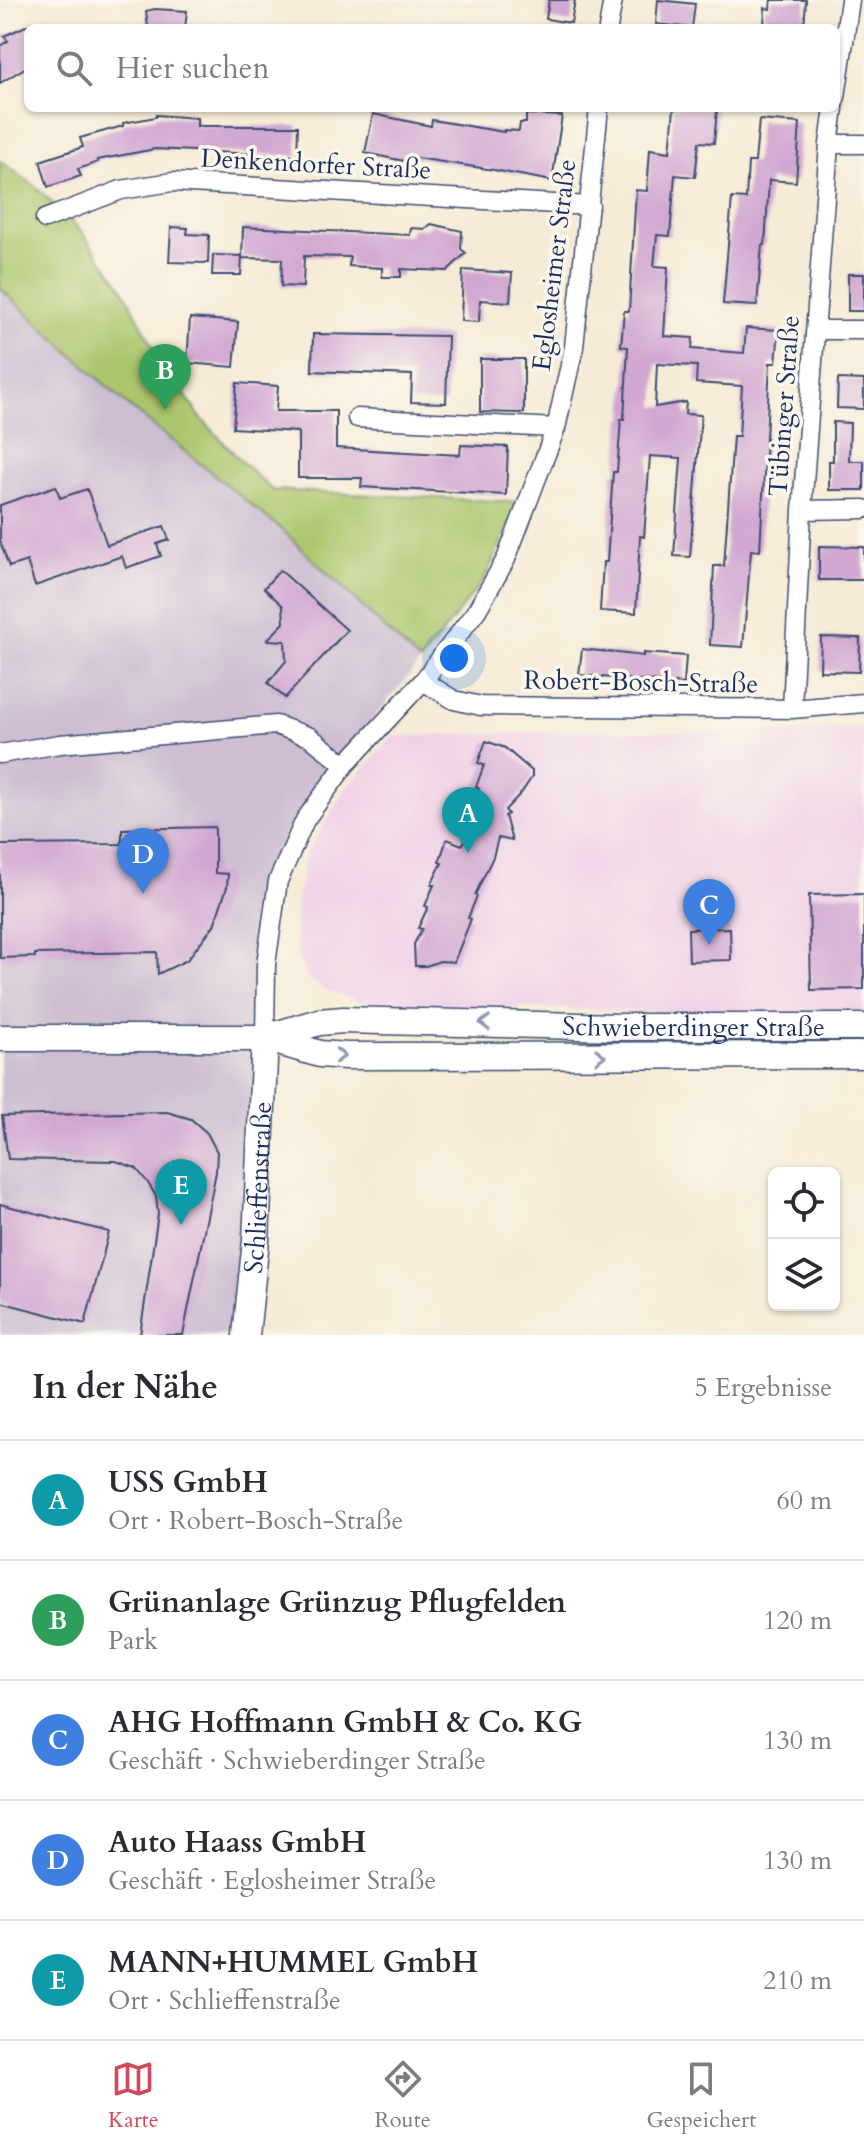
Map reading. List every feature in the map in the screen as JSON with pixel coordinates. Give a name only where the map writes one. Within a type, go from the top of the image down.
[{"type":"main road","name":"Schwieberdinger Straße","points":[[265,1038],[319,1022],[343,1020],[741,1028],[864,1027]]},
{"type":"main road","points":[[523,1024],[523,1056]]},
{"type":"main road","name":"Schwieberdinger Straße","points":[[0,1038],[265,1038],[320,1054],[346,1056],[864,1055]]},
{"type":"main road","name":"Schlieffenstraße","points":[[246,1335],[256,1240],[265,1038]]},
{"type":"street","points":[[609,24],[613,0]]},
{"type":"street","points":[[840,69],[850,0]]},
{"type":"street","name":"Eglosheimer Straße","points":[[265,1038],[266,964],[278,881],[305,820],[345,765],[423,681],[477,610],[506,559],[556,428],[574,347],[599,112]]},
{"type":"street","name":"Tübinger Straße","points":[[792,709],[802,510],[833,112]]},
{"type":"street","points":[[829,144],[864,144]]},
{"type":"street","name":"Denkendorfer Straße","points":[[45,219],[121,190],[172,182],[590,206]]},
{"type":"street","points":[[816,330],[864,330]]},
{"type":"street","points":[[357,418],[556,428]]},
{"type":"street","points":[[802,510],[864,509]]},
{"type":"street","name":"Robert-Bosch-Straße","points":[[423,681],[454,700],[481,706],[792,709],[864,703]]},
{"type":"street","points":[[1,751],[276,725],[310,737],[345,765]]},
{"type":"shaded area","points":[[0,288],[124,402],[281,529],[420,662],[297,815],[270,881],[246,1335],[0,1335]]},
{"type":"shaded area","points":[[864,727],[864,1016],[801,1017],[360,1002],[324,989],[307,977],[297,955],[295,913],[305,856],[344,791],[393,736],[595,731],[750,733]]},
{"type":"green space","points":[[0,161],[35,186],[81,231],[123,288],[158,356],[201,418],[272,490],[519,502],[485,578],[420,662],[281,529],[124,402],[0,288]]},
{"type":"building","points":[[549,0],[575,0],[571,23],[546,19]]},
{"type":"building","points":[[658,0],[695,4],[692,24],[656,24]]},
{"type":"building","points":[[771,0],[806,0],[804,24],[764,24],[765,8],[770,9]]},
{"type":"building","points":[[146,11],[187,11],[185,24],[148,24]]},
{"type":"building","points":[[24,27],[24,68],[0,83],[0,46],[8,41],[4,36]]},
{"type":"building","points":[[674,112],[717,112],[714,143],[699,142],[695,177],[675,175],[670,236],[657,235],[654,266],[668,267],[664,336],[693,338],[692,349],[744,353],[746,328],[779,330],[776,363],[770,363],[760,551],[751,550],[743,647],[710,645],[714,566],[724,566],[733,436],[739,436],[742,386],[696,383],[697,366],[657,364],[655,407],[686,402],[685,414],[701,415],[690,557],[674,556],[681,458],[650,456],[644,537],[640,536],[636,613],[600,611],[603,562],[607,562],[613,472],[617,472],[621,419],[624,419],[628,347],[621,346],[624,311],[629,311],[636,190],[647,191],[650,149],[670,152]]},
{"type":"building","points":[[373,114],[431,126],[432,120],[504,132],[519,131],[520,123],[526,123],[526,114],[562,116],[552,181],[410,157],[409,162],[365,153]]},
{"type":"building","points":[[156,115],[197,118],[197,126],[298,126],[297,156],[155,149],[97,160],[78,169],[81,176],[48,187],[40,161],[83,147],[80,138]]},
{"type":"building","points":[[759,120],[800,123],[796,182],[769,180],[757,306],[723,304],[732,198],[746,199],[748,162],[755,162]]},
{"type":"building","points":[[431,224],[462,231],[461,249],[466,253],[447,271],[401,269],[401,277],[382,277],[382,268],[349,266],[350,257],[304,256],[303,287],[281,286],[282,259],[242,258],[243,227],[410,235],[411,228],[425,229]]},
{"type":"building","points":[[171,227],[188,228],[187,234],[209,235],[208,263],[169,262]]},
{"type":"building","points":[[213,255],[242,256],[241,275],[212,275]]},
{"type":"building","points":[[463,270],[512,273],[510,302],[480,300],[479,322],[461,321]]},
{"type":"building","points":[[848,274],[864,274],[864,311],[848,311]]},
{"type":"building","points":[[190,318],[238,322],[234,367],[187,363]]},
{"type":"building","points":[[313,334],[448,336],[446,403],[411,402],[412,375],[312,371]]},
{"type":"building","points":[[480,359],[524,359],[524,413],[480,412]]},
{"type":"building","points":[[838,379],[864,380],[864,409],[837,408]]},
{"type":"building","points":[[237,383],[278,386],[276,411],[336,411],[336,448],[460,455],[461,445],[508,447],[506,495],[361,487],[362,478],[298,478],[298,432],[233,428]]},
{"type":"building","points":[[833,422],[850,423],[849,461],[864,461],[864,490],[829,490]]},
{"type":"building","points":[[56,486],[60,498],[87,489],[107,545],[164,526],[169,540],[157,544],[161,556],[126,568],[122,556],[35,586],[27,561],[9,567],[0,541],[0,505]]},
{"type":"building","points":[[819,546],[864,547],[864,580],[819,580]]},
{"type":"building","points":[[280,570],[347,630],[285,698],[268,683],[286,661],[285,641],[267,640],[284,623],[283,606],[264,588]]},
{"type":"building","points":[[821,637],[860,638],[859,672],[820,671]]},
{"type":"building","points":[[582,649],[643,656],[643,653],[686,656],[684,684],[579,675]]},
{"type":"building","points":[[486,741],[505,748],[532,771],[532,777],[522,792],[505,810],[512,841],[498,838],[493,857],[475,895],[468,918],[471,919],[454,962],[440,961],[415,966],[414,944],[422,929],[418,928],[428,907],[425,906],[442,863],[439,862],[447,839],[462,845],[470,831],[474,810],[470,808],[484,765],[478,763]]},
{"type":"building","points":[[215,827],[215,873],[228,874],[227,887],[214,925],[187,960],[158,974],[157,952],[35,954],[35,957],[0,958],[0,845],[122,844],[122,829]]},
{"type":"building","points":[[864,894],[864,989],[811,990],[809,895]]},
{"type":"building","points":[[730,928],[731,960],[689,961],[688,929]]},
{"type":"building","points":[[167,1112],[191,1119],[207,1133],[217,1152],[216,1172],[183,1335],[140,1335],[158,1214],[156,1196],[148,1183],[136,1168],[116,1161],[8,1159],[2,1116]]},
{"type":"building","points":[[0,1204],[109,1232],[85,1324],[0,1302]]},
{"type":"place","name":"Grünanlage Grünzug Pflugfelden","points":[[165,410]]},
{"type":"place","name":"USS GmbH","points":[[468,853]]},
{"type":"place","name":"Auto Haass GmbH","points":[[143,894]]},
{"type":"place","name":"AHG Hoffmann GmbH & Co. KG","points":[[709,945]]},
{"type":"place","name":"MANN+HUMMEL GmbH","points":[[181,1225]]}]
